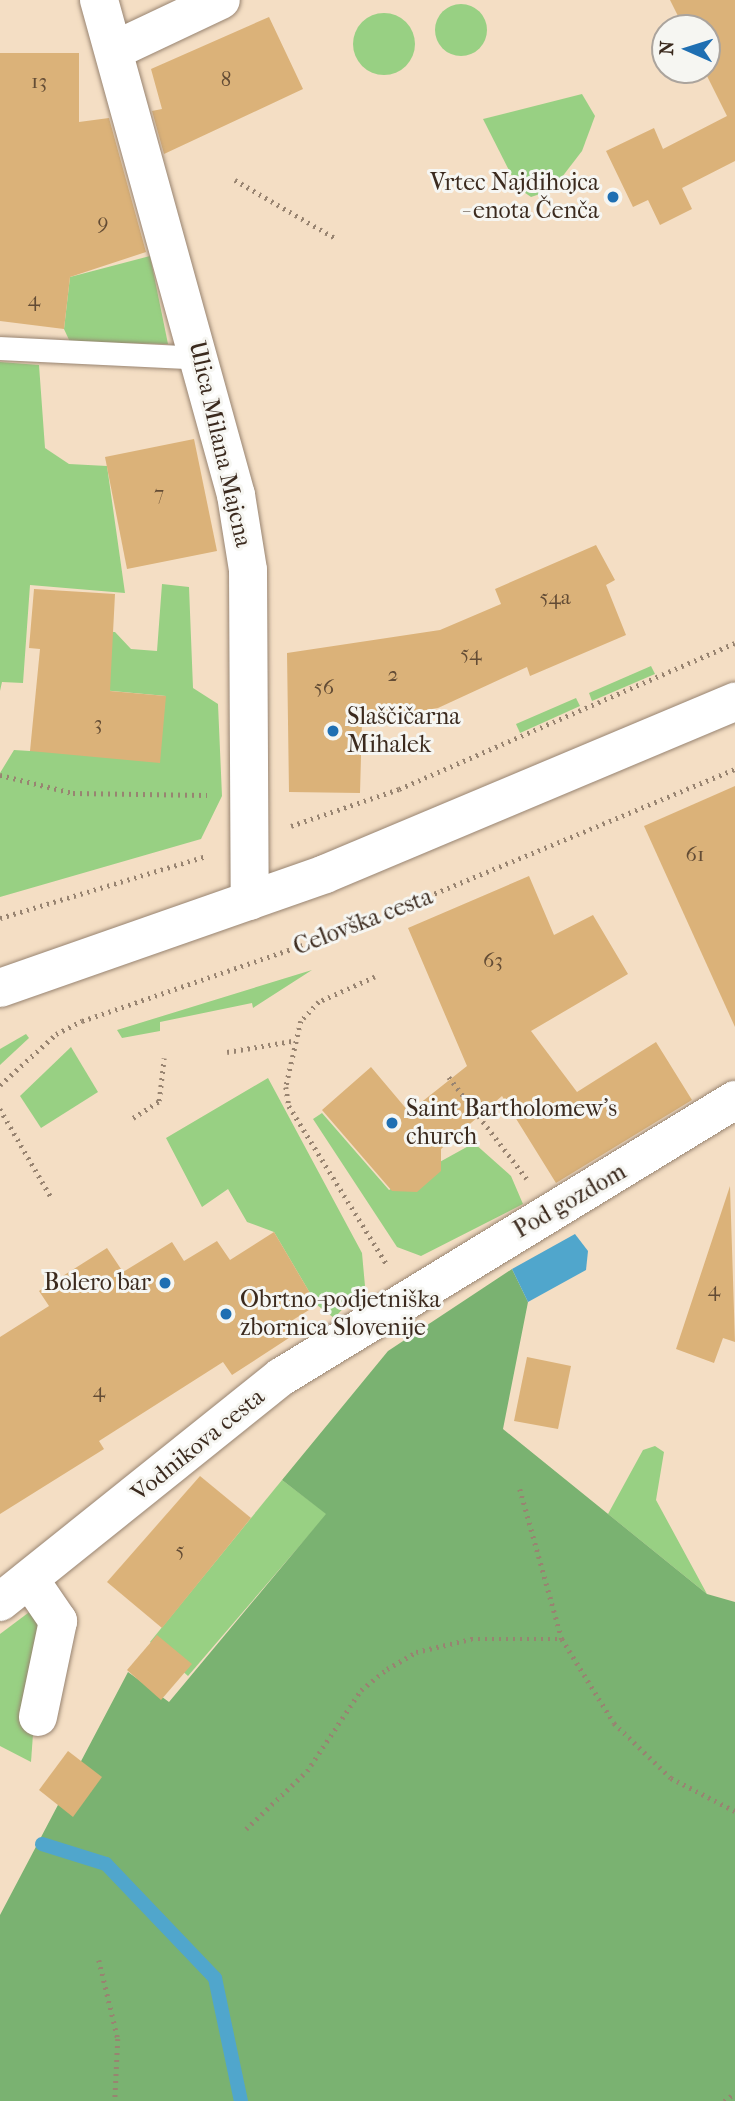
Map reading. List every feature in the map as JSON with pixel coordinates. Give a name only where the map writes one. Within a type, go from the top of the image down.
[{"type":"street","name":"Ulica Milana Majcna","points":[[99,0],[201,358],[248,570],[250,901]]},
{"type":"street","points":[[115,50],[221,0]]},
{"type":"street","points":[[0,988],[250,901],[735,702]]},
{"type":"street","name":"Pod gozdom","points":[[403,1299],[735,1100]]},
{"type":"street","name":"Vodnikova cesta","points":[[0,1602],[281,1377],[403,1299]]},
{"type":"street","points":[[30,1580],[58,1621],[38,1717]]},
{"type":"lane","points":[[0,348],[201,358]]},
{"type":"path","points":[[235,180],[335,238]]},
{"type":"path","points":[[0,918],[250,841],[400,789],[667,676],[735,643]]},
{"type":"path","name":"Celovška cesta","points":[[0,1085],[56,1034],[82,1021],[369,922],[735,769]]},
{"type":"path","points":[[0,775],[73,793],[250,798]]},
{"type":"path","points":[[375,977],[319,1002],[292,1041],[289,1106],[373,1238],[403,1299]]},
{"type":"path","points":[[227,1052],[292,1041]]},
{"type":"path","points":[[133,1118],[159,1101],[164,1058]]},
{"type":"path","points":[[449,1077],[515,1163]]},
{"type":"path","points":[[0,1110],[51,1197]]},
{"type":"path","points":[[520,1489],[562,1639],[614,1723],[671,1778],[735,1811]]},
{"type":"path","points":[[246,1829],[306,1771],[361,1690],[387,1669],[416,1652],[471,1639],[562,1639]]},
{"type":"path","points":[[99,1960],[118,2039],[115,2101]]},
{"type":"path","points":[[724,2101],[735,2093]]},
{"type":"green space","points":[[461,4],[480,11],[487,30],[480,49],[461,56],[442,49],[435,30],[442,11]]},
{"type":"green space","points":[[378,13],[390,13],[406,22],[413,32],[413,56],[406,66],[390,75],[378,75],[367,70],[358,61],[353,50],[353,38],[358,27],[367,18]]},
{"type":"green space","points":[[582,94],[595,116],[582,151],[552,190],[531,197],[518,188],[483,119]]},
{"type":"green space","points":[[150,256],[168,344],[70,342],[64,329],[70,277]]},
{"type":"green space","points":[[0,362],[39,365],[45,448],[69,464],[107,466],[125,593],[30,585],[23,683],[2,682],[0,691]]},
{"type":"green space","points":[[162,584],[189,587],[193,688],[218,704],[222,796],[201,839],[0,897],[0,773],[14,750],[30,751],[166,696],[37,684],[69,630],[115,632],[131,649],[157,651]]},
{"type":"green space","points":[[651,666],[655,674],[592,701],[589,693]]},
{"type":"green space","points":[[576,698],[580,706],[520,733],[516,724]]},
{"type":"green space","points":[[312,970],[253,1008],[252,1003],[160,1022],[160,1031],[122,1038],[117,1030]]},
{"type":"green space","points":[[26,1034],[29,1038],[0,1065],[0,1049]]},
{"type":"green space","points":[[71,1047],[98,1092],[41,1128],[20,1096]]},
{"type":"green space","points":[[268,1078],[362,1253],[365,1286],[334,1318],[317,1305],[274,1232],[247,1222],[228,1189],[202,1207],[166,1138]]},
{"type":"green space","points":[[322,1113],[389,1190],[474,1143],[511,1176],[523,1204],[421,1256],[397,1247],[313,1119]]},
{"type":"green space","points":[[512,1269],[528,1302],[503,1429],[707,1594],[735,1602],[735,2101],[0,2101],[0,1915],[128,1672],[169,1702],[326,1514],[282,1480],[388,1351]]},
{"type":"green space","points":[[655,1446],[664,1452],[656,1500],[707,1594],[608,1514],[643,1450]]},
{"type":"green space","points":[[282,1480],[327,1514],[188,1676],[150,1642]]},
{"type":"green space","points":[[40,1604],[31,1762],[0,1746],[0,1634]]},
{"type":"water","points":[[575,1234],[588,1251],[586,1270],[528,1302],[512,1269]]},
{"type":"building","points":[[670,0],[735,0],[735,161],[682,188],[692,209],[660,225],[648,200],[633,207],[606,151],[654,128],[663,149],[727,116],[711,84],[721,84],[721,14],[677,14]]},
{"type":"building","points":[[269,17],[303,89],[164,154],[152,111],[162,109],[151,69]]},
{"type":"building","points":[[0,53],[79,53],[79,122],[109,118],[146,252],[70,277],[64,329],[0,321]]},
{"type":"building","points":[[194,439],[217,551],[127,569],[105,457]]},
{"type":"building","points":[[596,545],[615,580],[606,585],[626,635],[530,676],[527,667],[438,708],[362,721],[360,793],[289,792],[287,653],[440,630],[501,604],[495,589]]},
{"type":"building","points":[[34,589],[115,594],[110,691],[166,696],[160,763],[30,751],[40,649],[29,648]]},
{"type":"building","points":[[735,786],[735,1027],[644,826]]},
{"type":"building","points":[[529,876],[554,935],[593,915],[628,974],[531,1031],[577,1092],[656,1042],[692,1100],[556,1183],[502,1096],[441,1149],[441,1171],[417,1192],[392,1191],[322,1110],[371,1067],[409,1112],[467,1066],[408,928]]},
{"type":"building","points":[[730,1186],[735,1342],[723,1338],[714,1363],[676,1349]]},
{"type":"building","points":[[274,1232],[317,1305],[288,1323],[295,1334],[232,1375],[223,1362],[99,1441],[104,1449],[0,1514],[0,1337],[49,1306],[39,1291],[107,1248],[123,1272],[172,1242],[184,1261],[217,1241],[230,1260]]},
{"type":"building","points":[[527,1357],[571,1366],[558,1429],[514,1421]]},
{"type":"building","points":[[200,1476],[251,1518],[162,1628],[107,1582]]},
{"type":"building","points":[[157,1635],[192,1664],[161,1700],[127,1670]]},
{"type":"building","points":[[68,1751],[102,1777],[73,1817],[39,1790]]},
{"type":"waterway","points":[[42,1844],[106,1864],[215,1978],[241,2101]]},
{"type":"place","name":"Vrtec Najdihojca - enota Čenča","points":[[613,197]]},
{"type":"place","name":"Slaščičarna Mihalek","points":[[333,731]]},
{"type":"place","name":"Saint Bartholomew's church","points":[[392,1123]]},
{"type":"place","name":"Bolero bar","points":[[165,1283]]},
{"type":"place","name":"Obrtno-podjetniška zbornica Slovenije","points":[[226,1314]]}]
